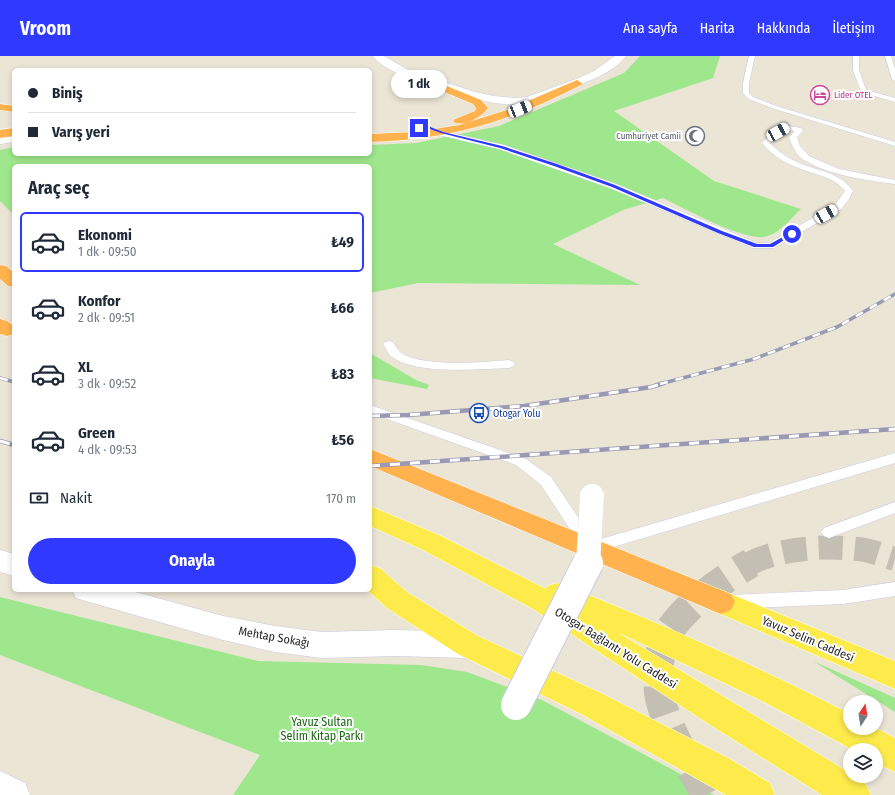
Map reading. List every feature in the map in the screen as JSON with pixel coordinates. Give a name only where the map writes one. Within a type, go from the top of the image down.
[{"type":"highway","points":[[372,132],[428,127],[470,118],[479,113],[482,108],[477,102],[410,74]]},
{"type":"highway","points":[[372,138],[442,133],[499,117],[549,98],[577,83]]},
{"type":"highway","points":[[0,107],[12,109]]},
{"type":"highway","points":[[428,127],[442,133]]},
{"type":"highway","points":[[0,270],[12,280]]},
{"type":"highway","points":[[372,458],[721,602]]},
{"type":"main road","name":"Otogar Bağlantı Yolu Caddesi","points":[[372,516],[430,542],[543,601],[685,691],[854,795]]},
{"type":"main road","points":[[430,542],[630,624],[781,696],[895,756]]},
{"type":"main road","points":[[372,578],[397,600],[468,645],[590,703],[718,771],[758,795]]},
{"type":"main road","name":"Yavuz Selim Caddesi","points":[[721,602],[895,675]]},
{"type":"street","points":[[378,56],[392,66],[410,74],[483,97],[507,101],[529,99],[577,83],[605,70],[621,56]]},
{"type":"street","points":[[516,705],[588,564],[592,496]]},
{"type":"street","points":[[0,561],[12,564]]},
{"type":"street","name":"Mehtap Sokağı","points":[[93,592],[223,628],[275,639],[322,645],[395,643],[468,645]]},
{"type":"street","points":[[0,788],[13,795]]},
{"type":"lane","points":[[752,56],[746,83],[746,93],[751,98],[790,113],[895,144]]},
{"type":"lane","points":[[856,56],[856,70],[863,91],[886,98],[895,99]]},
{"type":"lane","points":[[888,56],[895,79]]},
{"type":"lane","points":[[442,133],[501,147],[556,165],[613,186],[756,246],[771,246],[838,207],[845,199],[848,191],[846,185],[834,178],[807,169],[772,150],[766,143],[770,137],[786,128],[799,131],[793,137],[796,147],[806,158],[837,171],[895,182]]},
{"type":"lane","points":[[389,344],[396,354],[419,363],[456,366],[509,364]]},
{"type":"lane","points":[[372,410],[521,462],[546,482],[590,548],[895,458]]},
{"type":"lane","points":[[829,532],[895,507]]},
{"type":"lane","points":[[721,602],[843,597],[895,589]]},
{"type":"green space","points":[[640,56],[720,56],[713,78],[614,111],[714,181],[801,209],[773,234],[759,237],[746,235],[716,224],[663,198],[623,210],[553,244],[640,285],[418,283],[372,293],[372,164],[12,164],[12,213],[0,201],[0,150],[12,147],[12,156],[372,156],[372,145],[416,143],[499,126],[624,73]]},
{"type":"green space","points":[[372,354],[416,380],[429,385],[427,389],[372,378]]},
{"type":"green space","name":"Yavuz Sultan Selim Kitap Parkı","points":[[0,597],[258,661],[421,665],[467,672],[542,700],[675,771],[714,795],[233,795],[260,755],[0,655]]},
{"type":"green space","points":[[813,661],[895,698],[895,712],[883,705],[883,695],[868,695]]},
{"type":"tunnel","points":[[751,563],[775,554],[822,548],[852,548],[865,550],[895,559]]},
{"type":"tunnel","points":[[706,795],[681,750],[661,702],[659,695],[658,670],[661,653],[665,639],[671,628],[680,617],[715,586],[751,563]]},
{"type":"railway","points":[[660,384],[754,359],[837,327],[895,294]]},
{"type":"railway","points":[[0,378],[12,381]]},
{"type":"railway","points":[[372,416],[408,415],[524,406],[651,387],[664,383]]},
{"type":"railway","points":[[372,466],[895,429]]},
{"type":"railway","points":[[0,441],[12,444]]},
{"type":"place","name":"Lider OTEL","points":[[820,95]]},
{"type":"place","name":"Cumhuriyet Camii","points":[[695,136]]},
{"type":"place","name":"Otogar Yolu","points":[[479,413]]},
{"type":"route","points":[[419,128],[428,127],[442,133],[501,147],[556,165],[638,196],[756,246],[771,246],[792,234]]}]
